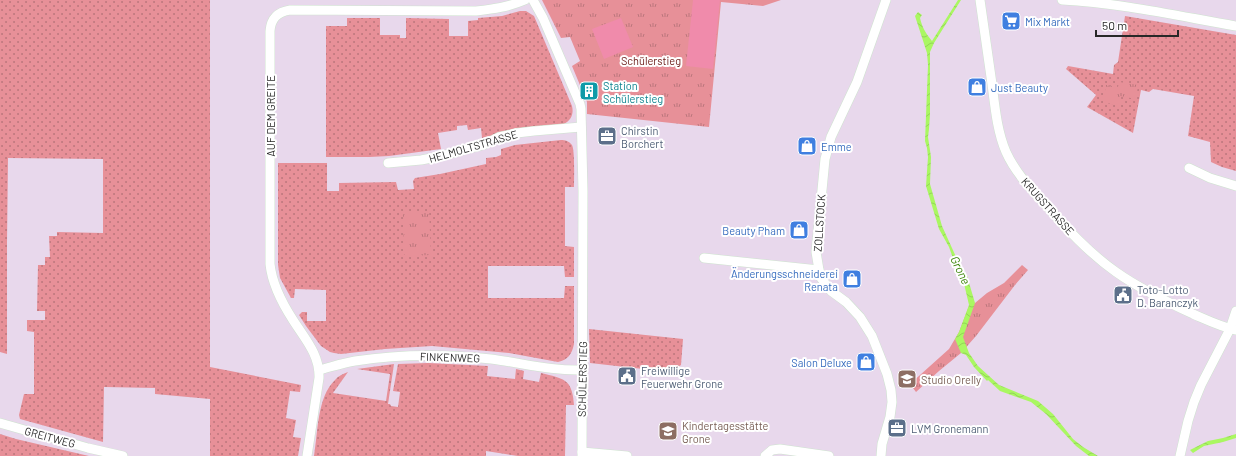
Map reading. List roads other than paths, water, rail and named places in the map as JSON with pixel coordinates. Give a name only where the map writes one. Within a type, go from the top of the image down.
[{"type":"street","name":"AUF DEM GREITE","points":[[307,456],[319,370],[318,362],[280,298],[271,270],[270,42],[272,20],[280,13],[290,10],[476,11],[498,9],[517,4],[525,0]]},
{"type":"street","name":"SCHÜLERSTIEG","points":[[533,0],[543,18],[580,104],[583,183],[582,454]]},
{"type":"street","name":"ZOLLSTOCK","points":[[881,456],[882,444],[889,422],[892,402],[892,390],[887,374],[872,336],[860,317],[846,302],[824,284],[819,270],[816,252],[825,159],[831,138],[857,82],[886,0]]},
{"type":"street","name":"KRUGSTRASSE","points":[[980,0],[995,110],[999,128],[1006,152],[1022,178],[1066,228],[1089,250],[1116,271],[1177,307],[1233,329]]},
{"type":"street","points":[[1062,0],[1126,7],[1236,26]]},
{"type":"street","name":"HELMOLTSTRASSE","points":[[388,163],[437,157],[483,145],[499,137],[517,133],[581,128]]},
{"type":"street","points":[[1190,168],[1210,178],[1236,186]]},
{"type":"street","points":[[704,258],[819,270]]},
{"type":"street","points":[[1180,456],[1194,402],[1201,385],[1233,329],[1236,311]]},
{"type":"street","name":"FINKENWEG","points":[[319,370],[378,358],[435,356],[491,359],[560,369],[582,370]]},
{"type":"street","name":"GREITWEG","points":[[0,423],[88,448],[123,456]]},
{"type":"street","points":[[765,456],[772,450],[780,449],[829,456]]},
{"type":"street","points":[[582,454],[627,456]]},
{"type":"water","name":"Grone","points":[[958,0],[961,0],[930,52],[930,114],[928,137],[931,157],[930,184],[942,226],[957,259],[967,276],[975,303],[963,337],[969,353],[978,366],[999,385],[1038,401],[1053,414],[1073,439],[1098,456],[1089,456],[1076,446],[1046,414],[1031,402],[1000,391],[988,380],[987,381],[974,367],[966,355],[961,353],[955,339],[969,305],[962,275],[939,229],[926,186],[928,157],[925,141],[928,65],[927,53],[915,16],[918,12],[922,15],[920,18],[922,24],[932,41]]},
{"type":"water","points":[[1236,434],[1236,438],[1204,446],[1193,453],[1190,450],[1208,441]]},
{"type":"place","name":"Mix Markt","points":[[1011,21]]},
{"type":"place","name":"Just Beauty","points":[[977,87]]},
{"type":"place","name":"Station Schülerstieg","points":[[589,91]]},
{"type":"place","name":"Chirstin Borchert","points":[[607,136]]},
{"type":"place","name":"Emme","points":[[807,146]]},
{"type":"place","name":"Beauty Pham","points":[[799,230]]},
{"type":"place","name":"Änderungsschneiderei Renata","points":[[852,279]]},
{"type":"place","name":"Toto-Lotto D. Baranczyk","points":[[1123,295]]},
{"type":"place","name":"Salon Deluxe","points":[[866,362]]},
{"type":"place","name":"Freiwillige Feuerwehr Grone","points":[[627,376]]},
{"type":"place","name":"Studio Orelly","points":[[907,379]]},
{"type":"place","name":"LVM Gronemann","points":[[897,428]]},
{"type":"place","name":"Kindertagesstätte Grone","points":[[668,431]]},
{"type":"park label","name":"Schülerstieg","points":[[651,60]]}]
